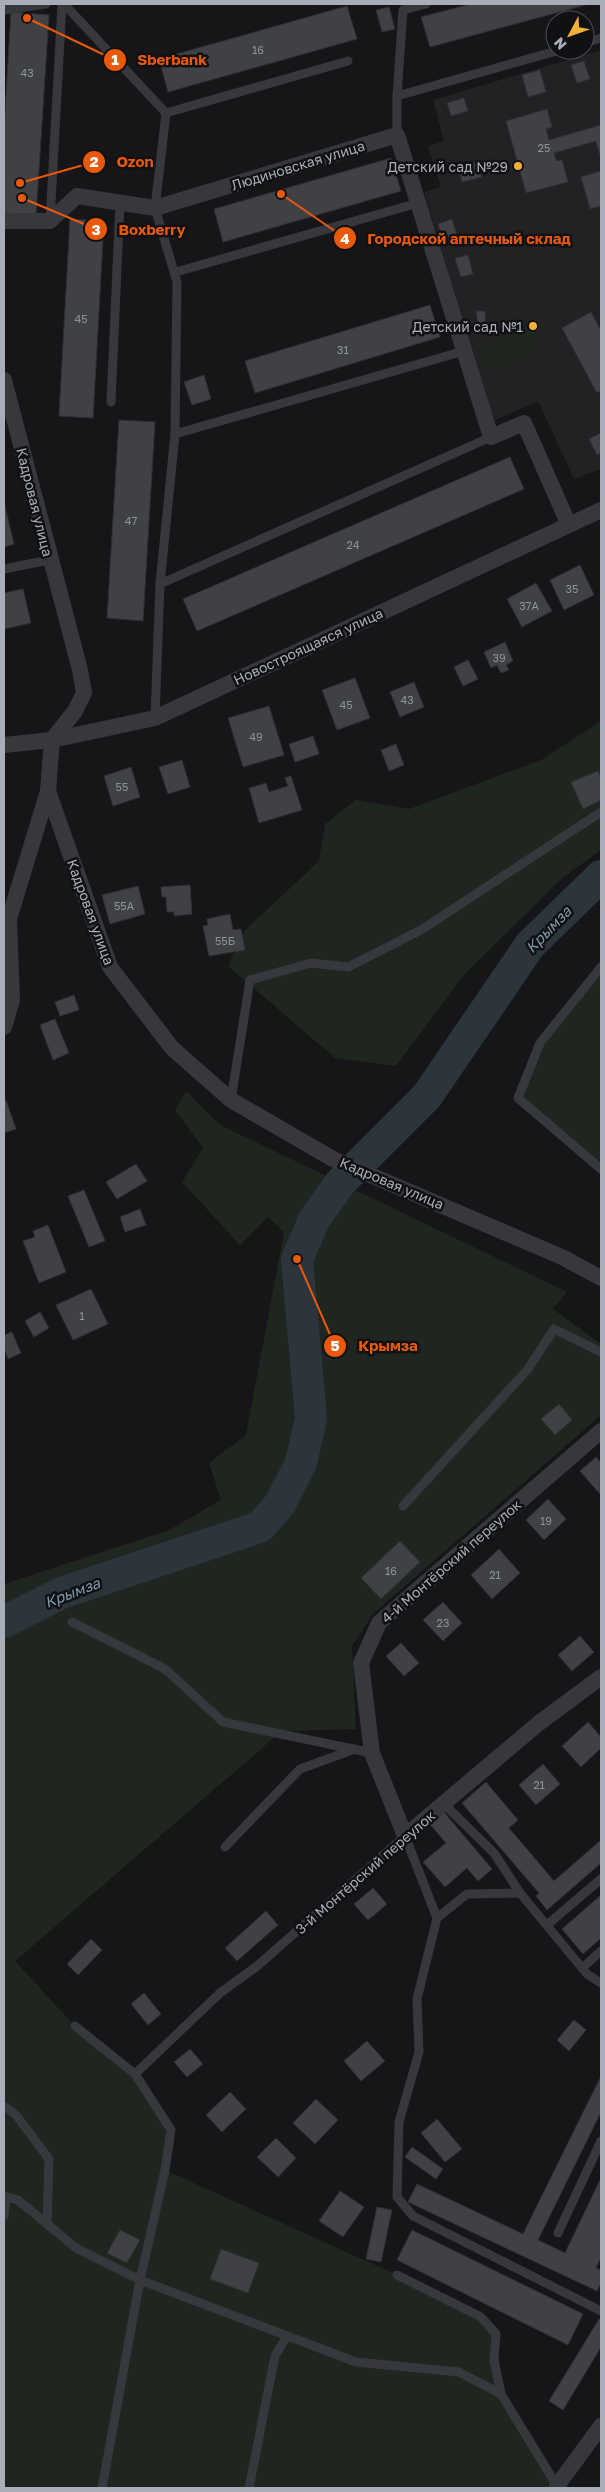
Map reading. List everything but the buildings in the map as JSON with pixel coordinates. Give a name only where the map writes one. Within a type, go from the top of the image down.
[{"type":"street","name":"Людиновская улица","points":[[50,221],[78,196],[156,208],[397,135]]},
{"type":"street","points":[[397,135],[490,437],[524,423],[569,525]]},
{"type":"street","points":[[4,222],[50,221]]},
{"type":"street","name":"Кадровая улица","points":[[4,380],[7,410],[80,670],[84,693],[75,711],[52,740],[48,791],[110,967],[172,1048],[231,1100],[333,1158],[562,1256],[601,1278]]},
{"type":"street","name":"Новостроящаяся улица","points":[[4,745],[52,740],[155,718],[601,510]]},
{"type":"street","points":[[4,1027],[12,1000],[10,918],[48,791]]},
{"type":"street","name":"4-й Монтёрский переулок","points":[[405,1836],[372,1753],[361,1663],[379,1623],[601,1431]]},
{"type":"street","name":"3-й Монтёрский переулок","points":[[405,1836],[540,1723],[601,1678]]},
{"type":"street","points":[[554,2487],[601,2426]]},
{"type":"lane","points":[[4,10],[46,4]]},
{"type":"lane","points":[[63,4],[166,112],[156,208],[176,272],[175,434],[160,584],[155,718]]},
{"type":"lane","points":[[50,221],[63,4]]},
{"type":"lane","points":[[397,135],[397,96],[403,10],[426,4]]},
{"type":"lane","points":[[397,96],[545,54]]},
{"type":"lane","points":[[166,112],[348,61]]},
{"type":"lane","points":[[111,402],[120,202]]},
{"type":"lane","points":[[176,272],[418,202]]},
{"type":"lane","points":[[175,434],[464,351]]},
{"type":"lane","points":[[160,584],[490,437]]},
{"type":"lane","points":[[4,569],[50,560]]},
{"type":"lane","points":[[231,1100],[250,980],[311,963],[348,968],[421,930],[601,812]]},
{"type":"lane","points":[[601,967],[540,1043],[518,1098],[601,1169]]},
{"type":"lane","points":[[403,1506],[528,1368],[554,1329],[601,1352]]},
{"type":"lane","points":[[72,1622],[165,1669],[222,1722],[372,1753]]},
{"type":"lane","points":[[226,1847],[300,1769],[356,1749]]},
{"type":"lane","points":[[444,1804],[494,1853],[520,1893],[587,1974],[601,1983]]},
{"type":"lane","points":[[405,1836],[437,1918],[417,1999],[419,2052],[399,2122],[397,2197],[413,2216],[601,2311]]},
{"type":"lane","name":"3-й Монтёрский переулок","points":[[135,2074],[220,1993],[256,1967],[405,1836]]},
{"type":"lane","points":[[547,1925],[601,1879]]},
{"type":"lane","points":[[437,1918],[467,1894],[520,1893]]},
{"type":"lane","points":[[582,1968],[601,1951]]},
{"type":"lane","points":[[75,2026],[135,2074],[171,2130],[165,2170],[140,2280],[102,2488]]},
{"type":"lane","points":[[4,2106],[16,2115],[49,2159],[47,2224]]},
{"type":"lane","points":[[558,2233],[601,2141]]},
{"type":"lane","points":[[4,2216],[5,2196],[18,2200],[76,2248],[140,2280],[356,2362],[459,2372],[501,2394]]},
{"type":"lane","points":[[396,2275],[481,2317],[496,2334],[494,2360],[501,2394],[554,2487]]},
{"type":"lane","points":[[249,2488],[274,2356],[287,2336]]},
{"type":"shaded area","points":[[601,50],[601,469],[574,479],[538,401],[493,421],[424,192],[441,187],[428,146],[444,141],[433,100],[567,60],[595,60],[595,52]]},
{"type":"shaded area","points":[[524,330],[535,331],[540,336],[541,344],[533,353],[492,369],[481,362],[483,349],[488,344]]},
{"type":"shaded area","points":[[601,721],[601,850],[561,879],[462,977],[396,1066],[335,1058],[228,966],[244,931],[319,861],[325,824],[356,800],[409,809],[541,760]]},
{"type":"shaded area","points":[[601,967],[601,1169],[518,1098],[540,1043]]},
{"type":"shaded area","points":[[186,1091],[220,1125],[567,1292],[553,1309],[601,1344],[601,1415],[373,1614],[352,1646],[356,1729],[282,1731],[15,1961],[75,2026],[135,2074],[171,2130],[165,2170],[397,2275],[481,2317],[496,2334],[501,2394],[557,2486],[544,2488],[4,2488],[4,1584],[169,1530],[221,1500],[209,1463],[246,1435],[284,1232],[268,1217],[240,1245],[182,1182],[203,1148],[175,1110]]},
{"type":"waterway","name":"Крымза","points":[[4,1622],[61,1593],[260,1527],[280,1504],[301,1463],[311,1418],[297,1259],[314,1220],[340,1183],[427,1096],[530,945],[601,876]]},
{"type":"place","name":"Sberbank","points":[[27,18]]},
{"type":"place","name":"Детский сад №29","points":[[518,166]]},
{"type":"place","name":"Ozon","points":[[20,183]]},
{"type":"place","name":"Городской аптечный склад","points":[[281,194]]},
{"type":"place","name":"Boxberry","points":[[22,198]]},
{"type":"place","name":"Детский сад №1","points":[[533,326]]},
{"type":"place","name":"Крымза","points":[[297,1259]]}]
